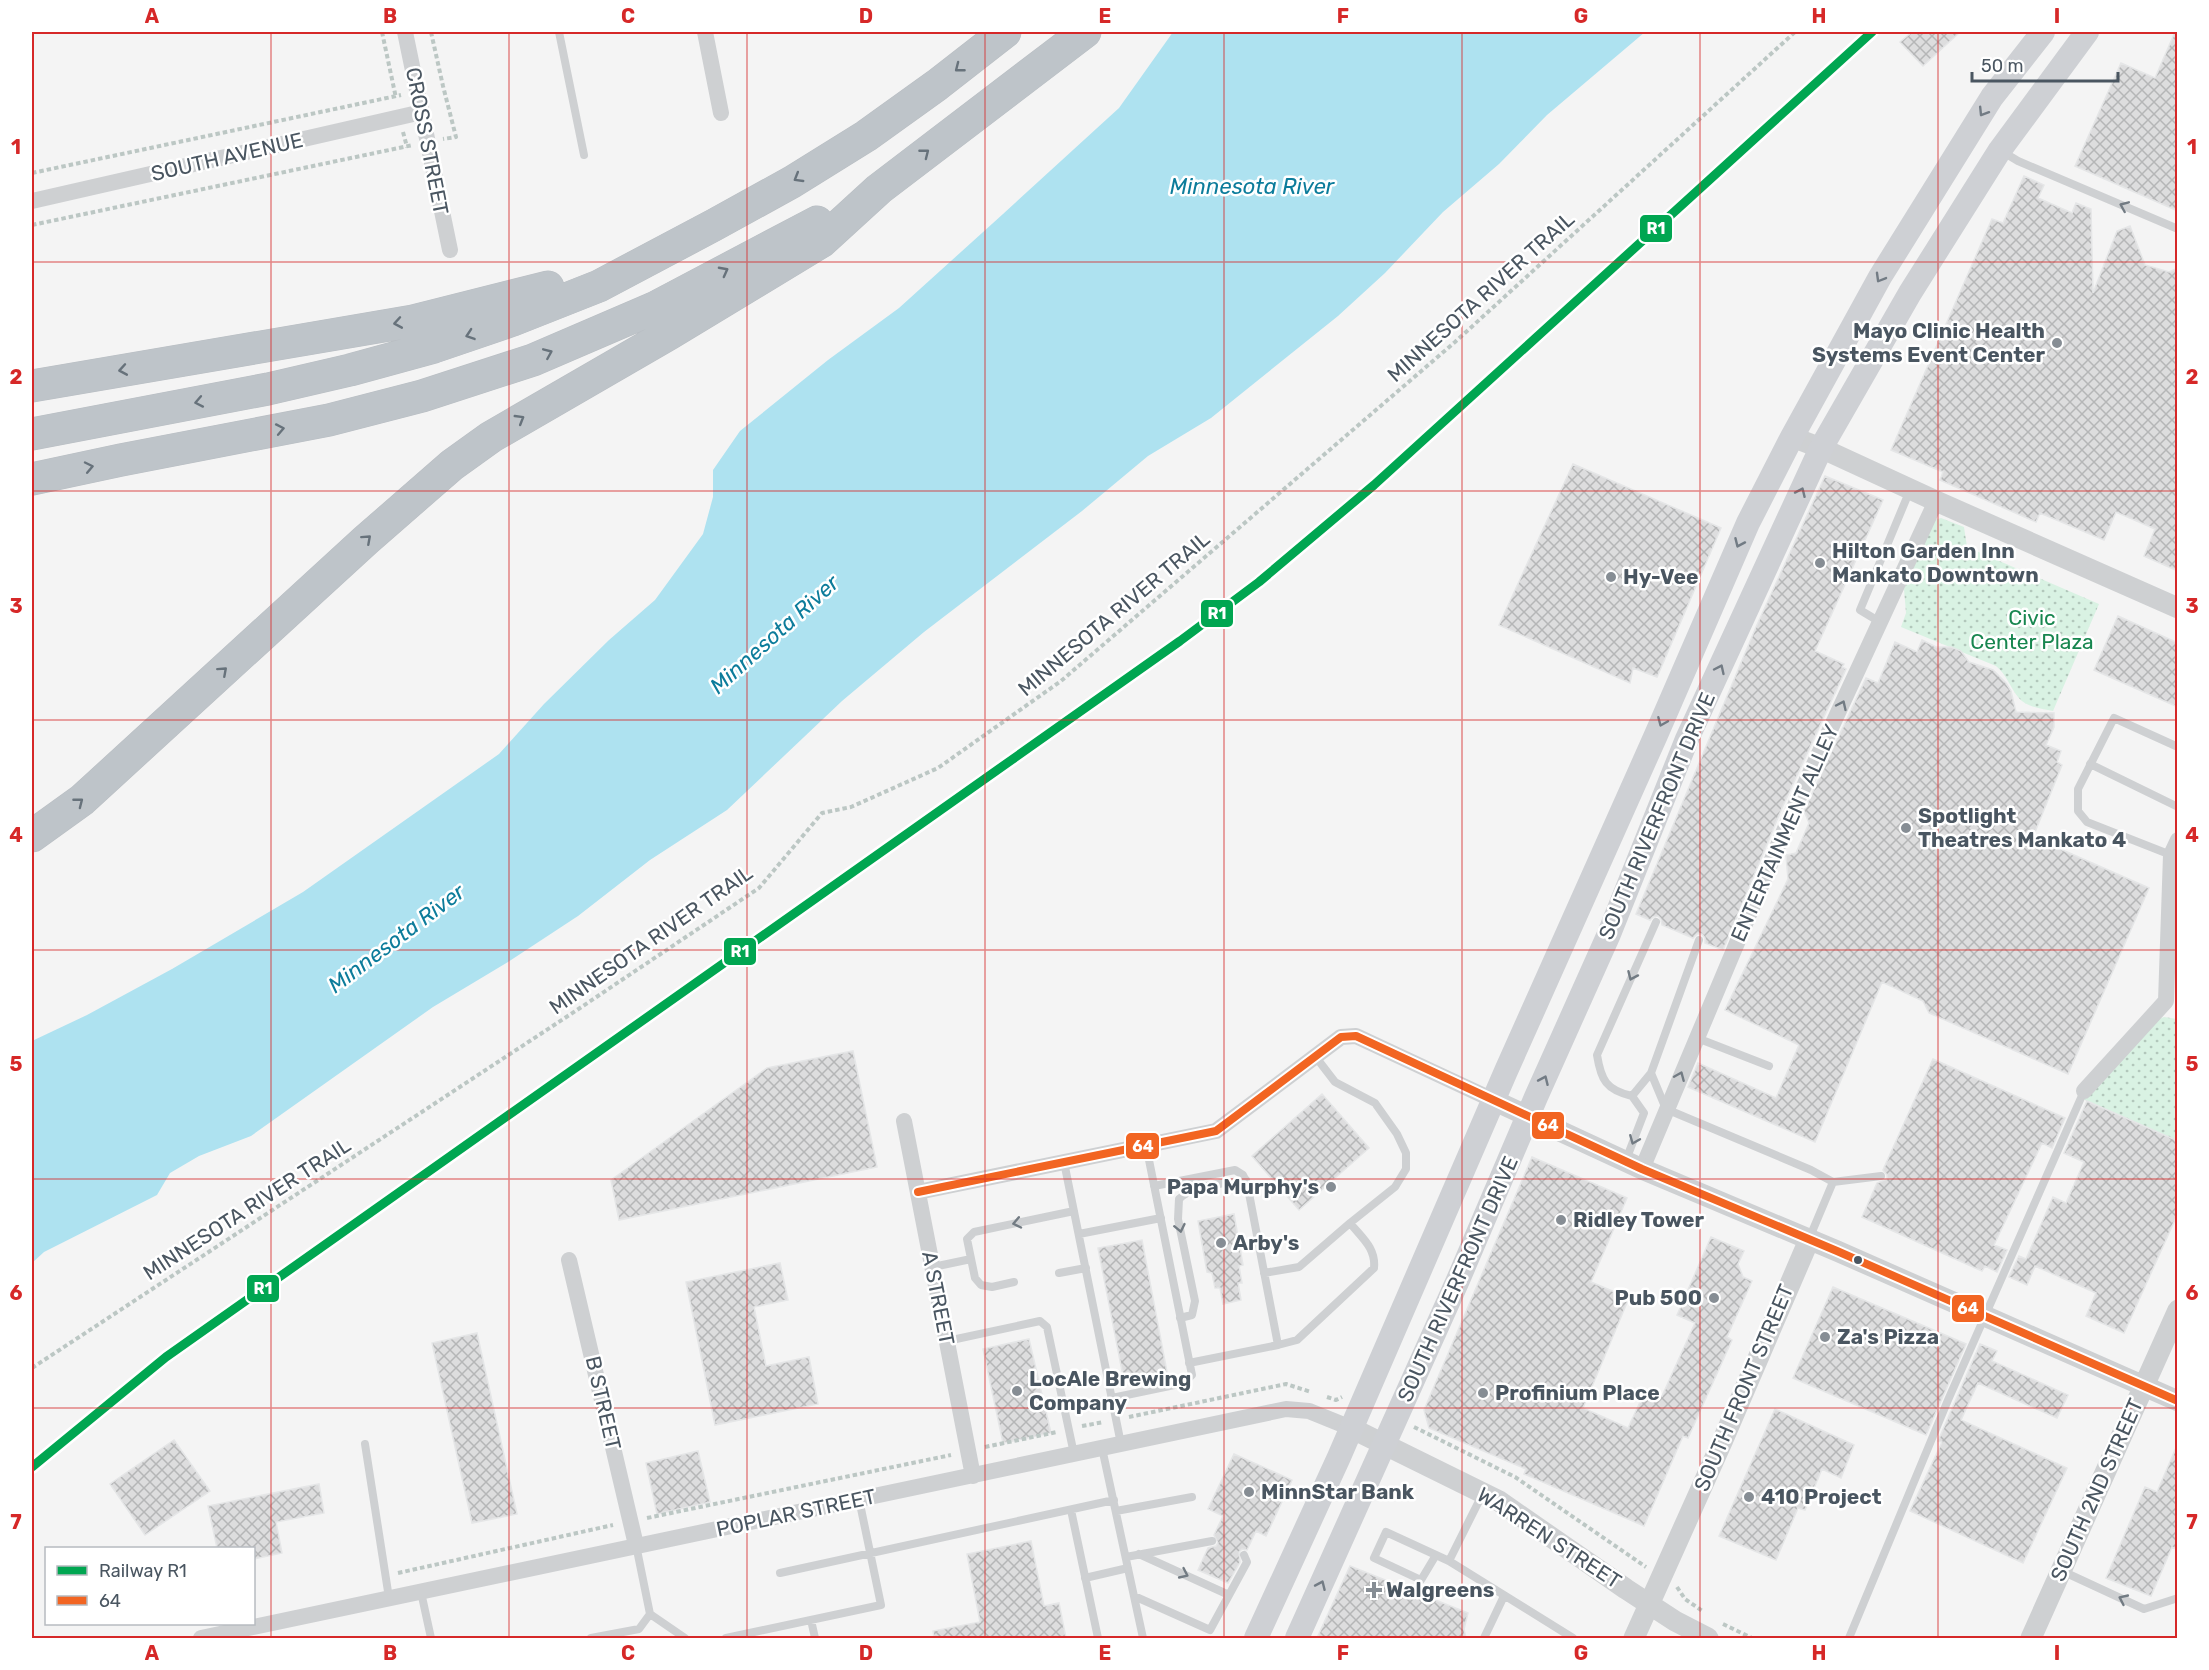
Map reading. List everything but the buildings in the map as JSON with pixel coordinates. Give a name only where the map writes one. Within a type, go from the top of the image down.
[{"type":"highway","points":[[32,434],[268,389],[434,347],[513,320],[599,286],[792,182],[866,136],[1005,32]]},
{"type":"highway","points":[[1016,82],[1070,32]]},
{"type":"highway","points":[[32,836],[82,800],[357,548],[452,465],[491,437],[669,334],[821,242],[879,189],[1016,82],[1085,32]]},
{"type":"highway","points":[[32,479],[329,420],[422,396],[533,360],[654,308],[879,189]]},
{"type":"highway","points":[[32,386],[424,318],[566,282],[714,225]]},
{"type":"main road","name":"SOUTH RIVERFRONT DRIVE","points":[[1256,1638],[1364,1399],[1493,1100],[1748,523],[1792,437],[1887,267],[1992,98],[2043,32]]},
{"type":"main road","name":"SOUTH RIVERFRONT DRIVE","points":[[1297,1638],[1397,1418],[1609,934],[1687,740],[1821,448],[1910,293],[2000,150],[2087,32]]},
{"type":"street","name":"CROSS STREET","points":[[405,32],[450,250]]},
{"type":"street","points":[[705,32],[721,113]]},
{"type":"street","name":"SOUTH AVENUE","points":[[32,201],[422,112]]},
{"type":"street","points":[[1792,437],[2178,608]]},
{"type":"street","name":"ENTERTAINMENT ALLEY","points":[[1634,1165],[1666,1108],[1792,812],[1936,501]]},
{"type":"street","points":[[2084,1091],[2172,1003],[2174,848]]},
{"type":"street","points":[[918,1192],[1216,1131],[1341,1037],[1356,1036],[1634,1165],[2178,1401]]},
{"type":"street","name":"A STREET","points":[[904,1121],[973,1476]]},
{"type":"street","name":"SOUTH FRONT STREET","points":[[1634,1638],[1809,1240]]},
{"type":"street","name":"B STREET","points":[[569,1260],[636,1545]]},
{"type":"street","name":"SOUTH 2ND STREET","points":[[2031,1638],[2178,1310]]},
{"type":"street","name":"POPLAR STREET","points":[[201,1638],[1286,1409],[1309,1411],[1385,1444]]},
{"type":"street","name":"WARREN STREET","points":[[1385,1444],[1483,1493],[1517,1513],[1649,1604],[1713,1630]]},
{"type":"lane","points":[[560,32],[585,155]]},
{"type":"lane","points":[[2000,150],[2018,161],[2178,230]]},
{"type":"lane","points":[[1880,622],[1860,610],[1910,490]]},
{"type":"lane","points":[[2174,848],[2087,822],[2078,811],[2078,789],[2114,718],[2178,747]]},
{"type":"lane","points":[[2090,764],[2178,807]]},
{"type":"lane","points":[[1634,1165],[1644,1113],[1632,1096],[1622,1094],[1608,1085],[1600,1074],[1597,1055],[1656,922]]},
{"type":"lane","points":[[1632,1096],[1652,1073],[1699,940]]},
{"type":"lane","points":[[1697,1038],[1769,1066]]},
{"type":"lane","points":[[1264,1273],[1299,1266],[1395,1187],[1406,1169],[1406,1153],[1397,1134],[1375,1103],[1335,1082],[1315,1056]]},
{"type":"lane","points":[[1652,1073],[1666,1108],[1811,1170],[1833,1182],[1881,1176]]},
{"type":"lane","points":[[1849,1638],[1948,1400],[2084,1091]]},
{"type":"lane","points":[[1112,1398],[1184,1383],[1192,1375],[1146,1145]]},
{"type":"lane","points":[[1064,1162],[1121,1444]]},
{"type":"lane","points":[[1154,1186],[1235,1170],[1243,1175],[1246,1180],[1278,1345]]},
{"type":"lane","points":[[1180,1317],[1192,1315],[1195,1301],[1178,1219],[1179,1199],[1185,1193],[1195,1189],[1246,1180]]},
{"type":"lane","name":"SOUTH FRONT STREET","points":[[1809,1240],[1833,1182]]},
{"type":"lane","points":[[1014,1282],[993,1287],[981,1286],[975,1278],[967,1239],[974,1232],[1074,1211]]},
{"type":"lane","points":[[1079,1234],[1161,1218]]},
{"type":"lane","points":[[1189,1363],[1297,1340],[1374,1268],[1373,1250],[1350,1223]]},
{"type":"lane","points":[[933,1267],[971,1259]]},
{"type":"lane","points":[[1059,1273],[1086,1268]]},
{"type":"lane","points":[[947,1341],[1040,1321],[1047,1327],[1074,1454]]},
{"type":"lane","points":[[365,1444],[389,1598]]},
{"type":"lane","points":[[1102,1448],[1143,1638]]},
{"type":"lane","points":[[1449,1561],[1483,1493]]},
{"type":"lane","points":[[1116,1511],[1191,1497]]},
{"type":"lane","points":[[726,1638],[881,1605],[859,1499]]},
{"type":"lane","points":[[780,1573],[1114,1500]]},
{"type":"lane","points":[[1071,1510],[1098,1638]]},
{"type":"lane","points":[[1436,1555],[1421,1580],[1374,1558],[1386,1532],[1436,1555],[1449,1561],[1573,1638]]},
{"type":"lane","points":[[1126,1557],[1212,1540]]},
{"type":"lane","points":[[636,1545],[650,1614],[685,1638]]},
{"type":"lane","points":[[1140,1554],[1229,1595]]},
{"type":"lane","points":[[1134,1596],[1210,1630],[1246,1562],[1244,1555]]},
{"type":"lane","points":[[1085,1578],[1128,1568]]},
{"type":"lane","points":[[2060,1570],[2144,1609],[2178,1598]]},
{"type":"lane","points":[[421,1592],[430,1638]]},
{"type":"lane","points":[[1484,1638],[1503,1596]]},
{"type":"lane","points":[[591,1638],[639,1629],[650,1614]]},
{"type":"lane","points":[[811,1620],[815,1638]]},
{"type":"path","points":[[382,32],[407,147]]},
{"type":"path","points":[[32,225],[456,137],[431,32]]},
{"type":"path","name":"MINNESOTA RIVER TRAIL","points":[[32,1368],[567,1017],[759,888],[822,813],[851,807],[938,768],[1061,681],[1455,342],[1795,32]]},
{"type":"path","points":[[32,173],[443,86]]},
{"type":"path","points":[[386,1575],[631,1521],[1286,1384],[1316,1393]]},
{"type":"path","points":[[1326,1397],[1336,1400],[1346,1396],[1351,1387],[1364,1399]]},
{"type":"path","points":[[1397,1418],[1515,1477],[1638,1563],[1675,1584],[1685,1599],[1710,1615]]},
{"type":"path","points":[[1713,1630],[1752,1638]]},
{"type":"green space","name":"Civic Center Plaza","points":[[1941,518],[1964,527],[1967,547],[2099,604],[2053,711],[2034,707],[2021,700],[1996,666],[1901,627],[1906,613],[1904,589],[1931,526],[1935,520]]},
{"type":"green space","points":[[2164,1017],[2177,1019],[2177,1141],[2083,1099],[2157,1020]]},
{"type":"water","name":"Minnesota River","points":[[1173,32],[1645,32],[1547,115],[1499,164],[1443,212],[1385,273],[1338,316],[1211,418],[1148,456],[1082,511],[924,632],[842,701],[727,810],[650,860],[578,916],[433,1007],[251,1136],[199,1156],[170,1173],[157,1195],[44,1252],[32,1263],[32,1041],[87,1015],[172,969],[303,892],[499,754],[544,704],[609,640],[655,600],[703,534],[713,497],[713,470],[740,431],[828,360],[899,308],[1119,108]]},
{"type":"rail line","name":"R1","points":[[32,1467],[166,1357],[1180,641],[1259,582],[1374,485],[1872,32]]},
{"type":"transit line","name":"64","points":[[918,1192],[1216,1131],[1341,1037],[1356,1036],[1642,1169],[1837,1251],[2178,1401]]},
{"type":"place","name":"Mayo Clinic Health Systems Event Center","points":[[2057,343]]},
{"type":"place","name":"Hilton Garden Inn Mankato Downtown","points":[[1820,563]]},
{"type":"place","name":"Hy-Vee","points":[[1611,577]]},
{"type":"place","name":"Spotlight Theatres Mankato 4","points":[[1906,828]]},
{"type":"place","name":"Papa Murphy's","points":[[1331,1187]]},
{"type":"place","name":"Ridley Tower","points":[[1561,1220]]},
{"type":"place","name":"Arby's","points":[[1221,1243]]},
{"type":"place","name":"Pub 500","points":[[1714,1298]]},
{"type":"place","name":"Za's Pizza","points":[[1825,1337]]},
{"type":"place","name":"LocAle Brewing Company","points":[[1017,1391]]},
{"type":"place","name":"Profinium Place","points":[[1483,1393]]},
{"type":"place","name":"MinnStar Bank","points":[[1249,1492]]},
{"type":"place","name":"410 Project","points":[[1749,1497]]},
{"type":"place","name":"Walgreens","points":[[1374,1590]]}]
